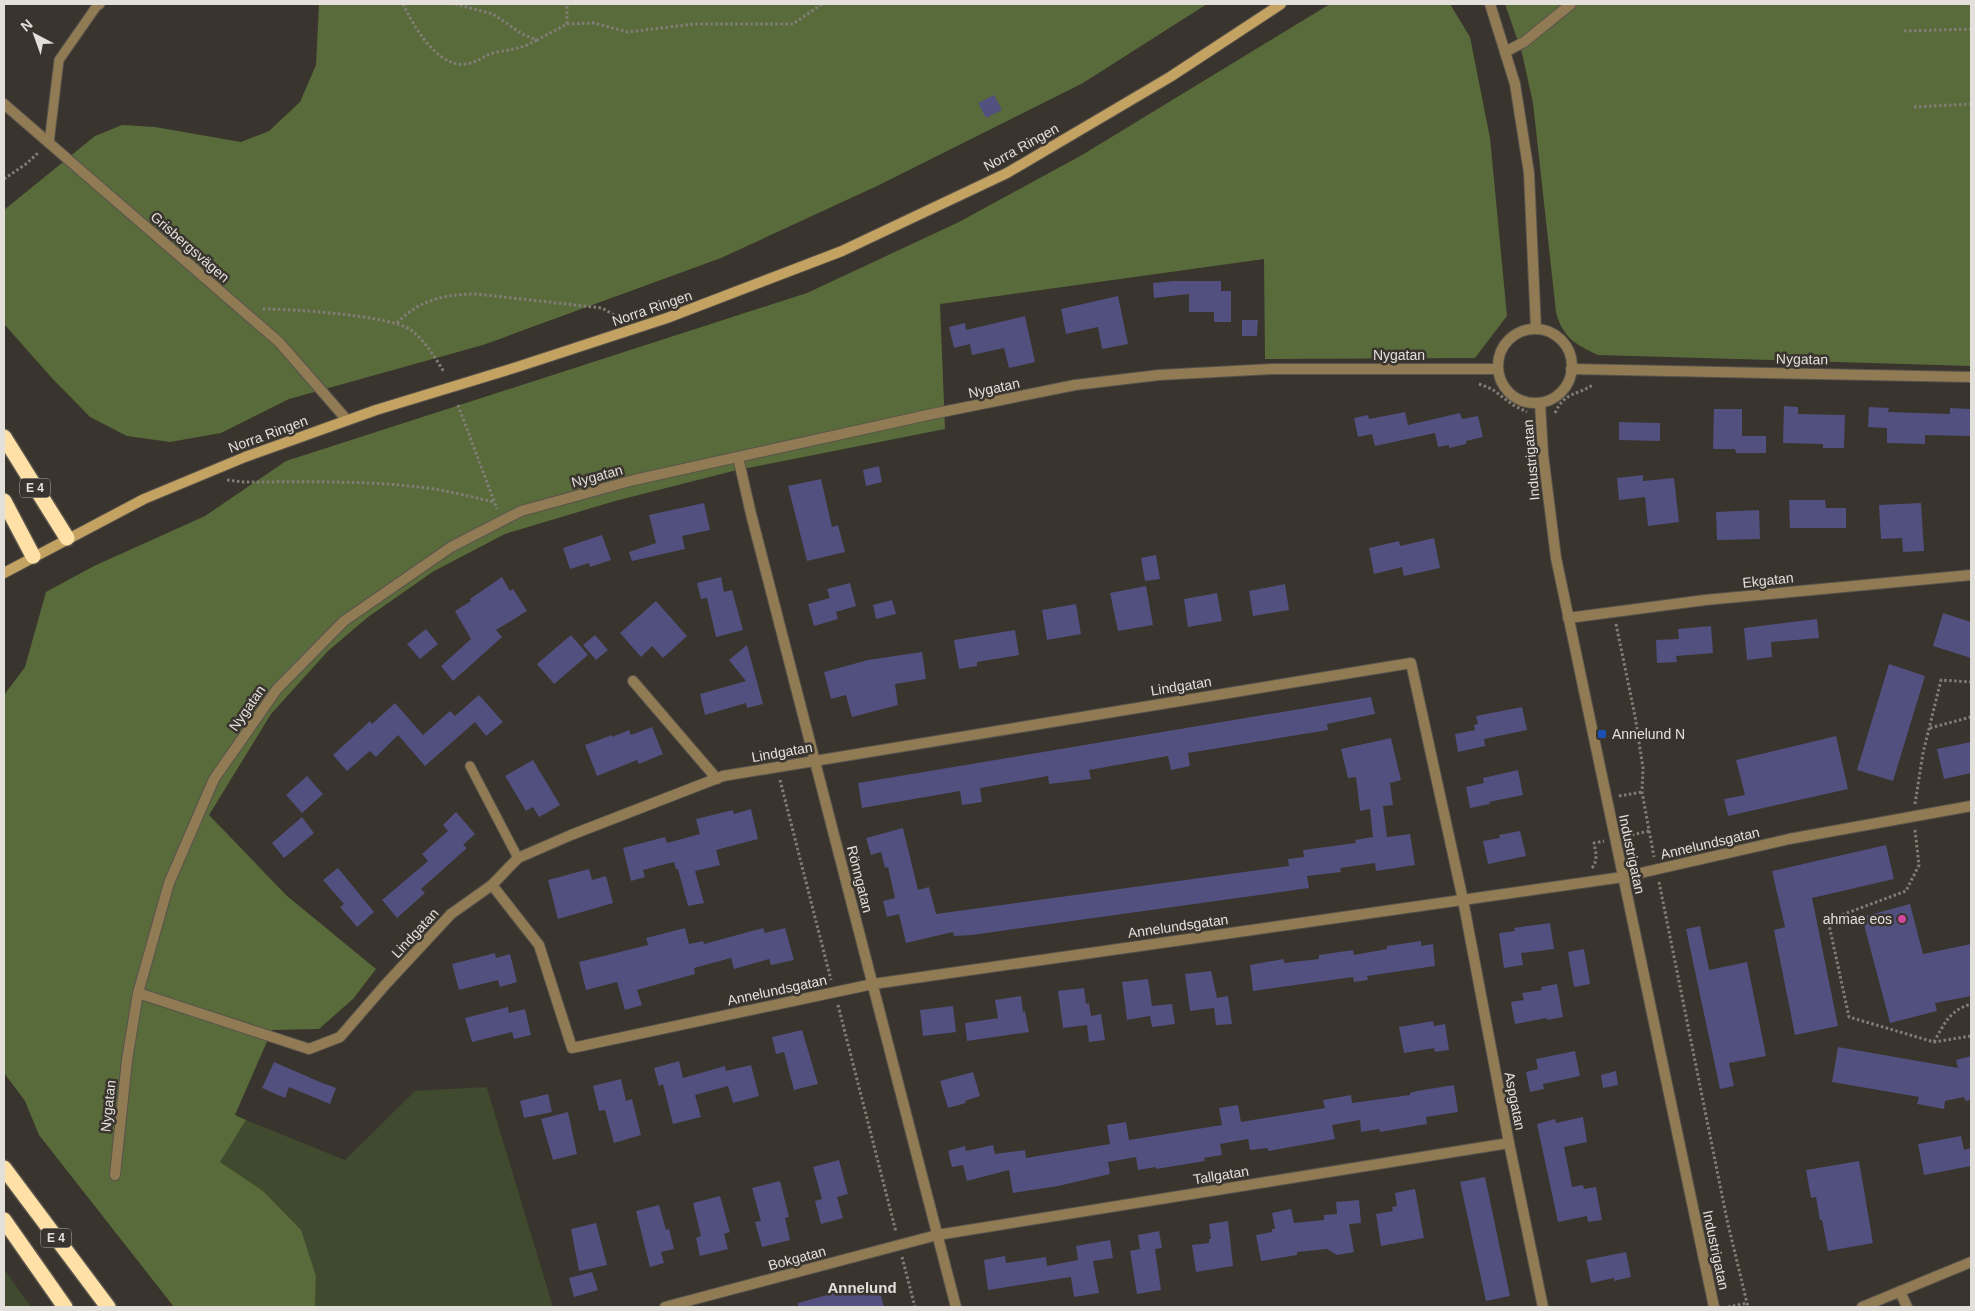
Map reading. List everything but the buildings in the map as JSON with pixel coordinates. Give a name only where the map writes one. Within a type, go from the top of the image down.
[{"type":"highway","name":"E 4","points":[[4,437],[67,538]]},
{"type":"highway","name":"E 4","points":[[4,501],[33,556]]},
{"type":"highway","name":"E 4","points":[[4,1168],[108,1307]]},
{"type":"highway","name":"E 4","points":[[4,1220],[65,1307]]},
{"type":"main road","name":"Norra Ringen","points":[[4,573],[67,538],[144,499],[245,456],[347,420],[667,318],[842,251],[1007,173],[1170,77],[1281,4]]},
{"type":"street","points":[[1490,4],[1515,84],[1529,173],[1536,329]]},
{"type":"street","points":[[1505,52],[1524,42],[1572,4]]},
{"type":"street","name":"Grisbergsvägen","points":[[4,104],[279,342],[347,420]]},
{"type":"street","points":[[1536,329],[1550,331],[1563,341],[1571,361],[1572,378],[1564,391],[1552,401],[1536,404],[1518,399],[1509,393],[1497,369],[1500,350],[1510,338],[1522,330],[1536,329]]},
{"type":"street","name":"Nygatan","points":[[115,1175],[127,1060],[138,993],[169,883],[214,779],[276,689],[344,621],[452,547],[521,511],[625,483],[1075,385],[1159,375],[1272,370],[1497,369]]},
{"type":"street","name":"Nygatan","points":[[1572,369],[1971,377]]},
{"type":"street","name":"Industrigatan","points":[[1540,403],[1543,454],[1556,558],[1714,1307]]},
{"type":"street","name":"Rönngatan","points":[[738,457],[751,514],[956,1307]]},
{"type":"street","name":"Ekgatan","points":[[1568,618],[1705,600],[1971,575]]},
{"type":"street","name":"Lindgatan","points":[[138,993],[310,1048],[340,1037],[385,985],[452,914],[492,885],[518,858],[571,835],[717,779],[816,760],[1411,663],[1463,900]]},
{"type":"street","points":[[633,681],[717,779]]},
{"type":"street","name":"Annelundsgatan","points":[[492,885],[539,944],[572,1048],[873,984],[1622,876],[1789,840],[1971,806]]},
{"type":"street","name":"Aspgatan","points":[[1463,900],[1509,1143],[1543,1307]]},
{"type":"street","name":"Tallgatan","points":[[937,1234],[1509,1143]]},
{"type":"street","name":"Bokgatan","points":[[665,1307],[937,1234]]},
{"type":"street","points":[[1862,1307],[1971,1262]]},
{"type":"street","points":[[1900,1291],[1907,1307]]},
{"type":"lane","points":[[49,143],[58,60],[100,4]]},
{"type":"lane","points":[[470,766],[518,858]]},
{"type":"path","points":[[403,4],[413,25],[425,41],[440,56],[455,64],[470,64],[490,54],[523,48],[567,24],[594,23],[628,32],[694,24],[793,24],[822,4]]},
{"type":"path","points":[[455,4],[493,14],[522,34],[537,40]]},
{"type":"path","points":[[567,4],[567,24]]},
{"type":"path","points":[[1904,31],[1971,29]]},
{"type":"path","points":[[1914,107],[1971,104]]},
{"type":"path","points":[[4,179],[26,164],[49,143]]},
{"type":"path","points":[[397,323],[412,310],[428,300],[450,295],[476,294],[602,308],[619,318],[632,330]]},
{"type":"path","points":[[242,310],[266,309],[321,313],[397,323],[410,330],[427,346],[444,372]]},
{"type":"path","points":[[1467,369],[1470,377],[1477,383],[1492,389],[1513,405],[1527,412]]},
{"type":"path","points":[[1555,420],[1555,413],[1560,402],[1599,380],[1603,369]]},
{"type":"path","points":[[458,406],[501,521]]},
{"type":"path","points":[[211,471],[234,482],[385,483],[428,488],[494,502]]},
{"type":"path","points":[[1613,613],[1635,716],[1643,768],[1642,792],[1656,869],[1706,1122],[1748,1305],[1724,1307]]},
{"type":"path","points":[[1971,682],[1941,680],[1923,753],[1913,817],[1919,865],[1906,890],[1828,920],[1849,1017],[1934,1042],[1971,1036]]},
{"type":"path","points":[[1930,728],[1971,716]]},
{"type":"path","points":[[776,767],[915,1307]]},
{"type":"path","points":[[1606,798],[1642,792]]},
{"type":"path","points":[[1934,1042],[1944,1024],[1959,1007],[1971,1004]]},
{"type":"green space","points":[[319,4],[1207,4],[1083,83],[877,186],[721,258],[483,345],[289,399],[221,433],[170,442],[127,436],[90,417],[4,324],[4,210],[95,136],[122,125],[155,127],[241,142],[269,131],[300,102],[316,65]]},
{"type":"green space","points":[[1330,4],[1450,4],[1470,37],[1490,138],[1507,316],[1475,358],[1265,359],[1264,259],[940,304],[945,429],[733,471],[615,501],[505,534],[434,571],[368,617],[328,651],[271,714],[209,815],[287,896],[376,969],[353,999],[319,1029],[272,1030],[235,1115],[246,1120],[220,1162],[263,1191],[301,1230],[316,1276],[315,1307],[174,1307],[39,1135],[25,1101],[4,1073],[4,695],[25,667],[46,592],[94,566],[205,516],[286,461],[807,293],[959,222],[1082,155]]},
{"type":"green space","points":[[1505,4],[1971,4],[1971,366],[1598,355],[1577,344],[1562,328],[1556,312],[1533,103],[1522,53]]},
{"type":"green space","points":[[487,1088],[553,1307],[315,1307],[316,1276],[220,1162],[246,1120],[345,1160],[415,1091]]},
{"type":"green space","points":[[4,1269],[31,1307],[4,1307]]},
{"type":"place","name":"Annelund N","points":[[1602,734]]},
{"type":"place","name":"ahmae eos","points":[[1902,919]]},
{"type":"district","name":"Annelund","points":[[862,1287]]}]
